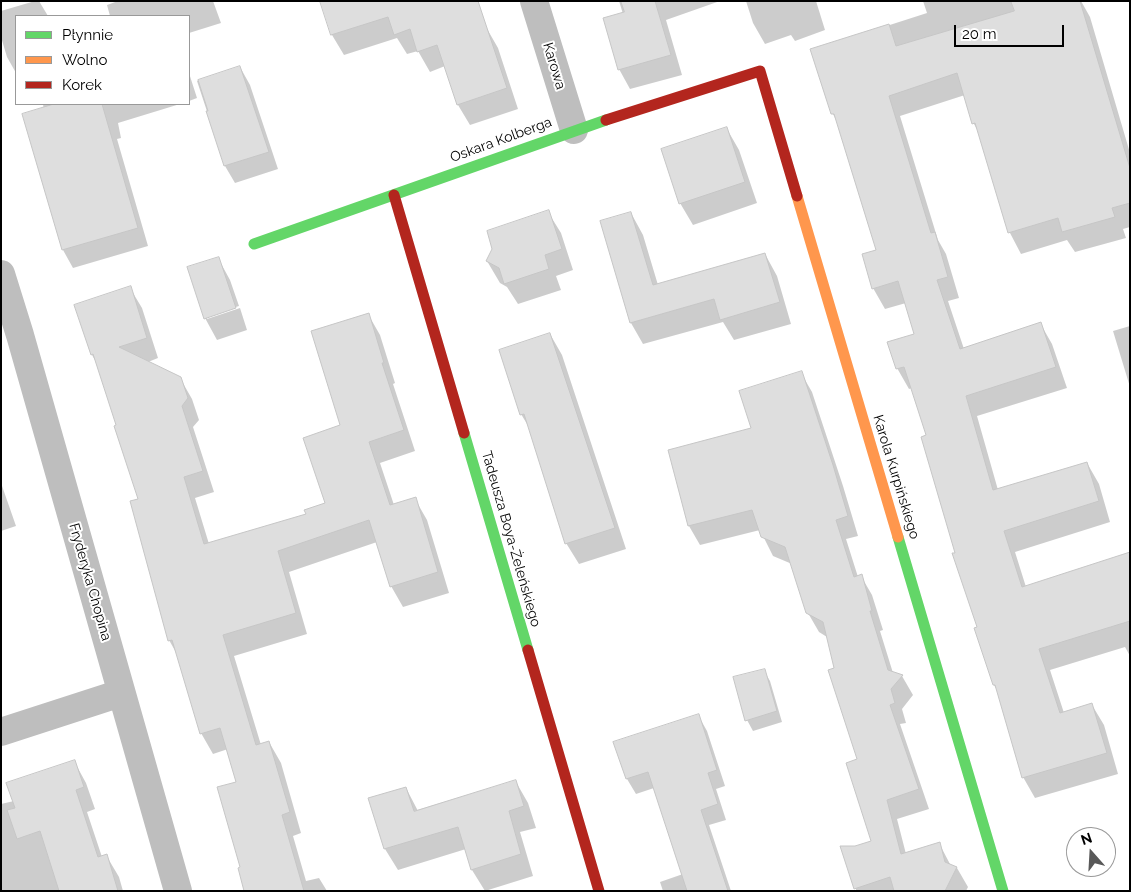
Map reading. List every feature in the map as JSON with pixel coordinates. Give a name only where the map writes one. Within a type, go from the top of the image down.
[{"type":"street","name":"Karowa","points":[[534,1],[574,130]]},
{"type":"street","name":"Oskara Kolberga","points":[[254,244],[574,130],[760,71]]},
{"type":"street","name":"Karola Kurpińskiego","points":[[760,71],[1003,891]]},
{"type":"street","name":"Tadeusza Boya-Żeleńskiego","points":[[394,195],[599,891]]},
{"type":"street","name":"Fryderyka Chopina","points":[[1,274],[11,338],[121,693],[178,891]]},
{"type":"street","points":[[1,732],[121,693]]},
{"type":"building","points":[[320,1],[478,1],[507,88],[457,105],[437,45],[417,52],[410,29],[394,35],[388,17],[331,35]]},
{"type":"building","points":[[621,1],[655,1],[671,55],[618,70],[603,18],[624,12]]},
{"type":"building","points":[[1011,1],[1080,1],[1130,168],[1130,203],[1112,208],[1115,217],[1062,232],[1058,218],[1008,233],[975,123],[972,124],[957,73],[889,96],[931,233],[935,232],[948,277],[937,280],[960,349],[1041,322],[1056,367],[966,396],[993,490],[1087,462],[1099,501],[1004,531],[1022,587],[1130,552],[1130,621],[1039,649],[1060,713],[1092,703],[1107,753],[1022,778],[995,685],[993,685],[974,628],[977,627],[952,553],[955,553],[921,437],[926,435],[904,367],[896,369],[887,342],[914,334],[898,281],[872,289],[862,254],[876,250],[834,114],[831,114],[810,49],[889,24],[896,46],[1014,11]]},
{"type":"building","points":[[240,66],[269,152],[224,166],[198,80]]},
{"type":"building","points":[[51,105],[102,105],[138,228],[62,250],[22,114]]},
{"type":"building","points":[[727,127],[745,182],[679,204],[661,149]]},
{"type":"building","points":[[549,210],[562,249],[545,255],[549,269],[504,284],[499,268],[486,261],[492,249],[487,231]]},
{"type":"building","points":[[631,212],[653,285],[765,253],[780,302],[720,320],[714,299],[630,323],[600,221]]},
{"type":"building","points":[[219,257],[236,308],[204,319],[187,267]]},
{"type":"building","points":[[131,286],[147,338],[119,347],[181,377],[188,398],[182,406],[203,471],[184,477],[204,544],[306,514],[304,510],[325,503],[303,438],[340,425],[311,331],[369,313],[384,363],[382,363],[404,430],[369,442],[390,505],[416,497],[438,572],[390,587],[369,520],[278,551],[296,613],[223,635],[256,745],[269,741],[290,812],[282,815],[304,891],[244,891],[238,868],[240,867],[217,787],[236,782],[220,728],[200,734],[172,640],[168,641],[130,501],[138,499],[93,354],[91,355],[74,305]]},
{"type":"building","points":[[550,333],[615,528],[565,544],[524,414],[520,415],[499,350]]},
{"type":"building","points":[[802,371],[848,516],[836,520],[854,577],[862,574],[872,611],[870,611],[888,670],[903,675],[891,689],[895,703],[890,705],[919,789],[887,800],[901,854],[940,842],[945,862],[957,867],[945,891],[894,891],[890,877],[854,889],[840,846],[855,846],[871,841],[846,763],[857,759],[828,670],[834,668],[823,622],[806,613],[785,547],[761,537],[752,510],[688,526],[668,450],[751,428],[739,391]]},
{"type":"building","points":[[765,669],[777,711],[745,721],[733,677]]},
{"type":"building","points":[[699,714],[717,770],[708,773],[718,804],[701,810],[728,891],[687,891],[648,772],[626,779],[613,742]]},
{"type":"building","points":[[75,760],[84,787],[76,790],[98,857],[107,854],[118,891],[59,891],[40,831],[17,839],[7,810],[15,808],[6,783]]},
{"type":"building","points":[[516,780],[524,806],[509,811],[521,854],[471,870],[458,827],[384,849],[368,798],[406,787],[414,811]]},
{"type":"traffic: fast","points":[[254,244],[606,120]]},
{"type":"traffic: fast","points":[[464,433],[528,650]]},
{"type":"traffic: fast","points":[[898,537],[1003,891]]},
{"type":"traffic: slow","points":[[797,196],[898,537]]},
{"type":"traffic: jam","points":[[606,120],[760,71],[797,196]]},
{"type":"traffic: jam","points":[[394,195],[464,433]]},
{"type":"traffic: jam","points":[[528,650],[599,891]]}]
